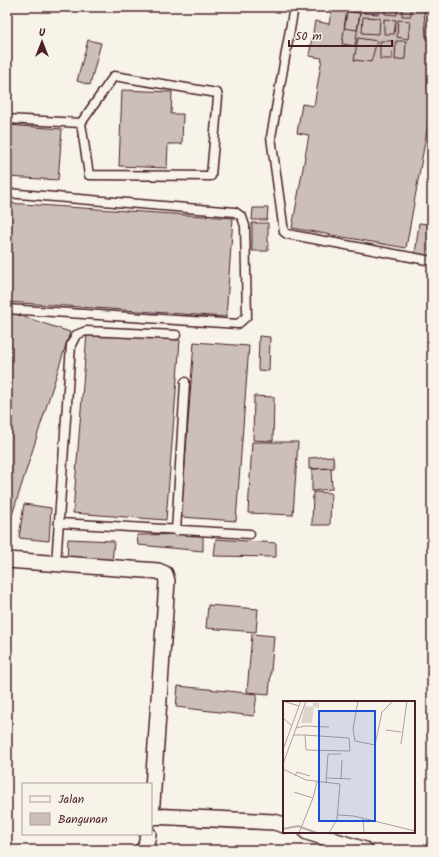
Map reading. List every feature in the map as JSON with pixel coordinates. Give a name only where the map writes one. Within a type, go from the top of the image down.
[{"type":"street","points":[[7,560],[158,571],[165,574],[167,581],[152,802]]},
{"type":"street","points":[[152,817],[274,822],[283,825]]},
{"type":"street","points":[[310,833],[348,847],[365,850]]},
{"type":"street","points":[[143,850],[146,846],[148,835]]},
{"type":"lane","points":[[294,7],[271,137],[284,232],[287,234],[432,261]]},
{"type":"lane","points":[[114,76],[217,93],[218,97],[211,176],[89,175],[81,123],[114,76]]},
{"type":"lane","points":[[7,119],[81,123]]},
{"type":"lane","points":[[7,193],[235,212],[242,217],[245,226],[247,316],[238,324],[7,309]]},
{"type":"lane","points":[[56,564],[71,346],[76,335],[86,331],[176,335]]},
{"type":"lane","points":[[176,531],[185,382]]},
{"type":"lane","points":[[60,523],[176,531],[250,534]]},
{"type":"building","points":[[332,7],[432,7],[432,102],[406,248],[292,228],[309,135],[297,133],[302,104],[314,106],[322,58],[309,56],[315,21],[329,24]]},
{"type":"building","points":[[365,7],[379,7],[379,14],[364,13]]},
{"type":"building","points":[[385,7],[397,7],[397,15],[385,14]]},
{"type":"building","points":[[402,7],[411,7],[411,16],[402,16]]},
{"type":"building","points":[[347,11],[360,13],[355,46],[342,44]]},
{"type":"building","points":[[347,11],[360,13],[357,30],[344,28]]},
{"type":"building","points":[[424,11],[432,12],[432,36],[426,37]]},
{"type":"building","points":[[363,17],[380,18],[379,34],[362,33]]},
{"type":"building","points":[[384,19],[396,20],[394,34],[384,34]]},
{"type":"building","points":[[398,20],[410,21],[408,39],[397,37]]},
{"type":"building","points":[[358,38],[377,41],[371,62],[354,60]]},
{"type":"building","points":[[88,40],[101,43],[90,85],[77,81]]},
{"type":"building","points":[[380,41],[393,41],[392,59],[380,59]]},
{"type":"building","points":[[396,41],[406,41],[405,59],[395,60]]},
{"type":"building","points":[[122,90],[172,92],[171,114],[183,114],[182,144],[168,144],[167,168],[119,166]]},
{"type":"building","points":[[7,125],[62,129],[58,180],[7,177]]},
{"type":"building","points":[[7,203],[233,218],[226,317],[7,302]]},
{"type":"building","points":[[253,208],[268,208],[267,220],[252,220]]},
{"type":"building","points":[[430,217],[432,217],[432,258],[415,255],[419,223],[429,224]]},
{"type":"building","points":[[252,223],[268,223],[268,251],[252,251]]},
{"type":"building","points":[[432,278],[432,304],[428,304]]},
{"type":"building","points":[[9,312],[70,332],[7,531],[7,319]]},
{"type":"building","points":[[87,333],[180,340],[166,520],[73,513]]},
{"type":"building","points":[[259,336],[270,337],[269,371],[258,370]]},
{"type":"building","points":[[194,342],[249,346],[236,521],[181,517]]},
{"type":"building","points":[[254,396],[274,397],[273,441],[253,440]]},
{"type":"building","points":[[252,442],[298,442],[293,515],[248,513]]},
{"type":"building","points":[[333,456],[334,468],[309,469],[309,458]]},
{"type":"building","points":[[331,468],[332,489],[312,491],[312,469]]},
{"type":"building","points":[[313,492],[331,493],[330,525],[312,525]]},
{"type":"building","points":[[24,504],[51,508],[49,541],[19,538]]},
{"type":"building","points":[[203,534],[203,551],[138,545],[137,535]]},
{"type":"building","points":[[68,539],[114,541],[112,563],[67,561]]},
{"type":"building","points":[[216,539],[276,543],[276,557],[214,556]]},
{"type":"building","points":[[208,605],[258,609],[256,632],[206,628]]},
{"type":"building","points":[[252,634],[274,636],[269,694],[247,692]]},
{"type":"building","points":[[178,686],[257,694],[254,716],[176,707]]}]
